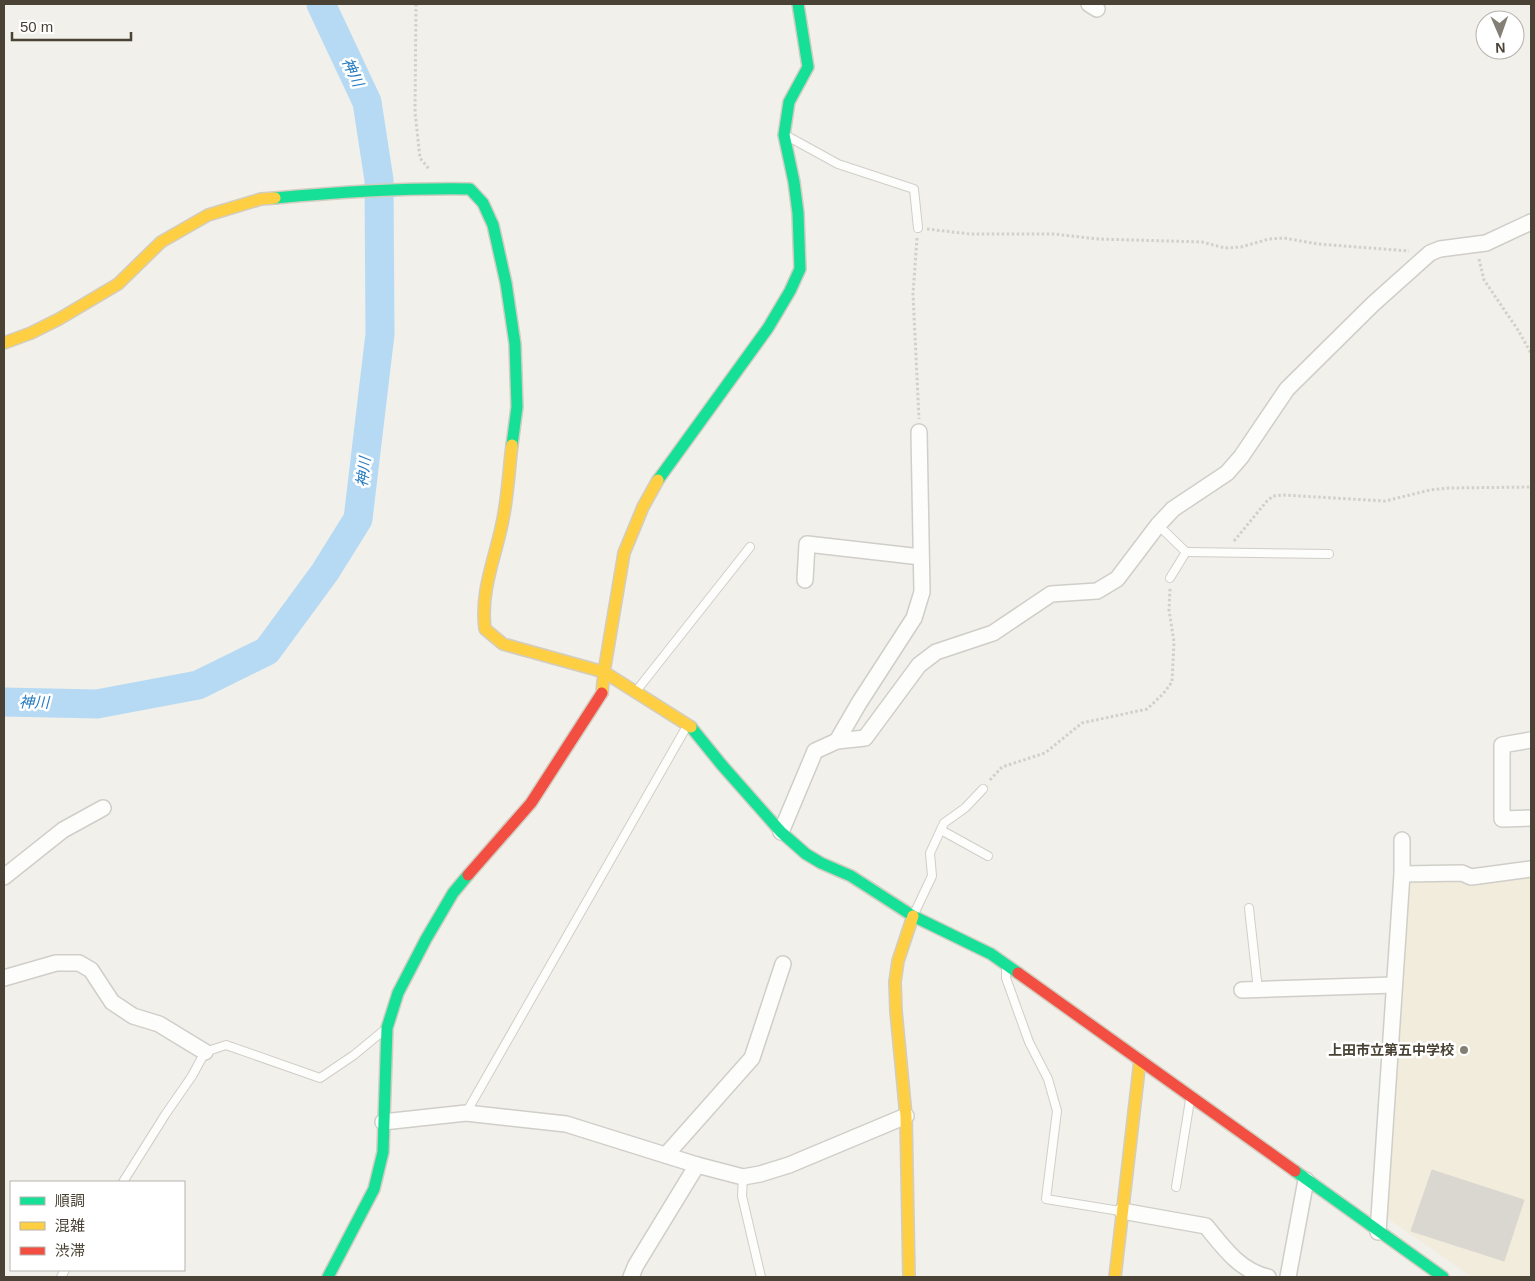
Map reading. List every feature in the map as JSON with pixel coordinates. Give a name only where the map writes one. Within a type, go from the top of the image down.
[{"type":"street","points":[[328,1277],[374,1189],[383,1152],[387,1028],[398,993],[453,893],[532,803],[602,695],[604,672],[624,553],[643,507],[661,474],[768,328],[790,292],[800,269],[798,213],[794,182],[784,135],[789,102],[808,66],[798,4]]},
{"type":"street","points":[[4,343],[52,323],[118,284],[161,242],[208,215],[261,199],[339,192],[423,188],[470,189],[483,203],[494,225],[506,283],[515,344],[517,407],[503,519],[486,583],[483,614],[486,629],[503,644],[604,672],[689,724],[721,764],[781,832],[806,854],[851,876],[913,916],[991,954],[1443,1277]]},
{"type":"street","points":[[781,832],[815,751],[837,741],[866,738],[919,665],[936,652],[993,633],[1051,594],[1097,591],[1117,579],[1173,509],[1227,473],[1241,458],[1287,389],[1373,304],[1430,253],[1440,248],[1486,243],[1531,222]]},
{"type":"street","points":[[837,741],[859,703],[914,618],[922,592],[919,432]]},
{"type":"street","points":[[805,580],[807,544],[921,557]]},
{"type":"street","points":[[1531,740],[1502,745],[1502,819],[1531,818]]},
{"type":"street","points":[[4,878],[63,830],[103,808]]},
{"type":"street","points":[[1378,1232],[1402,874],[1402,840]]},
{"type":"street","points":[[1402,874],[1462,873],[1471,877],[1531,869]]},
{"type":"street","points":[[909,1277],[906,1116],[896,1011],[896,982],[898,961],[913,916]]},
{"type":"street","points":[[4,978],[56,963],[79,963],[91,970],[112,1002],[133,1016],[159,1024],[205,1052]]},
{"type":"street","points":[[666,1155],[752,1058],[783,964]]},
{"type":"street","points":[[1242,990],[1394,985]]},
{"type":"street","points":[[1116,1277],[1140,1060]]},
{"type":"street","points":[[383,1122],[466,1113],[566,1124],[697,1165],[743,1177],[760,1174],[789,1164],[906,1116]]},
{"type":"street","points":[[631,1277],[636,1265],[697,1165]]},
{"type":"street","points":[[1288,1277],[1306,1180]]},
{"type":"street","points":[[1122,1211],[1206,1226],[1243,1268],[1268,1277]]},
{"type":"lane","points":[[784,135],[838,164],[914,189],[918,228]]},
{"type":"lane","points":[[1158,526],[1186,552],[1329,554]]},
{"type":"lane","points":[[635,692],[750,546]]},
{"type":"lane","points":[[1170,578],[1186,552]]},
{"type":"lane","points":[[466,1113],[689,724]]},
{"type":"lane","points":[[913,916],[932,876],[930,853],[944,823],[965,808],[983,789]]},
{"type":"lane","points":[[941,830],[988,856]]},
{"type":"lane","points":[[1249,908],[1258,990]]},
{"type":"lane","points":[[1006,965],[1006,978],[1029,1042],[1048,1079],[1057,1111],[1046,1199],[1122,1211]]},
{"type":"lane","points":[[124,1181],[192,1076],[205,1052],[226,1045],[320,1078],[354,1055],[387,1028]]},
{"type":"lane","points":[[1176,1187],[1190,1096]]},
{"type":"lane","points":[[743,1177],[742,1196],[761,1277]]},
{"type":"path","points":[[416,4],[414,112],[420,158],[427,168],[436,171]]},
{"type":"path","points":[[919,432],[913,294],[918,228],[970,234],[1054,234],[1098,240],[1202,242],[1225,248],[1269,239],[1284,238],[1318,244],[1430,253]]},
{"type":"path","points":[[1476,244],[1484,280],[1518,330],[1531,354]]},
{"type":"path","points":[[1225,552],[1273,496],[1385,501],[1430,490],[1449,488],[1531,487]]},
{"type":"path","points":[[983,789],[1002,767],[1045,753],[1082,723],[1147,709],[1163,694],[1172,682],[1174,642],[1170,610],[1170,578]]},
{"type":"shaded area","name":"上田市立第五中学校","points":[[1531,875],[1531,1277],[1472,1277],[1387,1218],[1407,881],[1451,879],[1465,883]]},
{"type":"building","points":[[1432,1170],[1524,1200],[1504,1261],[1411,1231]]},
{"type":"waterway","name":"神川","points":[[4,702],[97,704],[198,685],[267,651],[325,572],[358,519],[380,334],[379,180],[367,102],[321,4]]},
{"type":"traffic: fast","points":[[658,480],[768,328],[790,291],[800,269],[798,213],[794,182],[784,135],[789,102],[808,67],[798,4]]},
{"type":"traffic: fast","points":[[275,198],[372,191],[470,189],[483,203],[493,225],[506,283],[515,344],[517,407],[512,445]]},
{"type":"traffic: fast","points":[[691,727],[781,832],[806,854],[851,876],[913,916],[991,954],[1018,973]]},
{"type":"traffic: fast","points":[[328,1277],[374,1189],[383,1152],[387,1028],[398,993],[453,893],[468,875]]},
{"type":"traffic: fast","points":[[1295,1171],[1443,1277]]},
{"type":"traffic: slow","points":[[4,343],[31,333],[59,319],[118,284],[161,242],[208,215],[261,199],[275,198]]},
{"type":"traffic: slow","points":[[512,445],[505,510],[485,600],[485,629],[503,644],[604,672],[691,727]]},
{"type":"traffic: slow","points":[[602,693],[624,553],[643,507],[658,480]]},
{"type":"traffic: slow","points":[[909,1277],[906,1116],[895,982],[898,961],[913,916]]},
{"type":"traffic: slow","points":[[1115,1277],[1140,1060]]},
{"type":"traffic: jam","points":[[468,875],[531,803],[602,693]]},
{"type":"traffic: jam","points":[[1018,973],[1295,1171]]},
{"type":"place","name":"上田市立第五中学校","points":[[1464,1050]]}]
